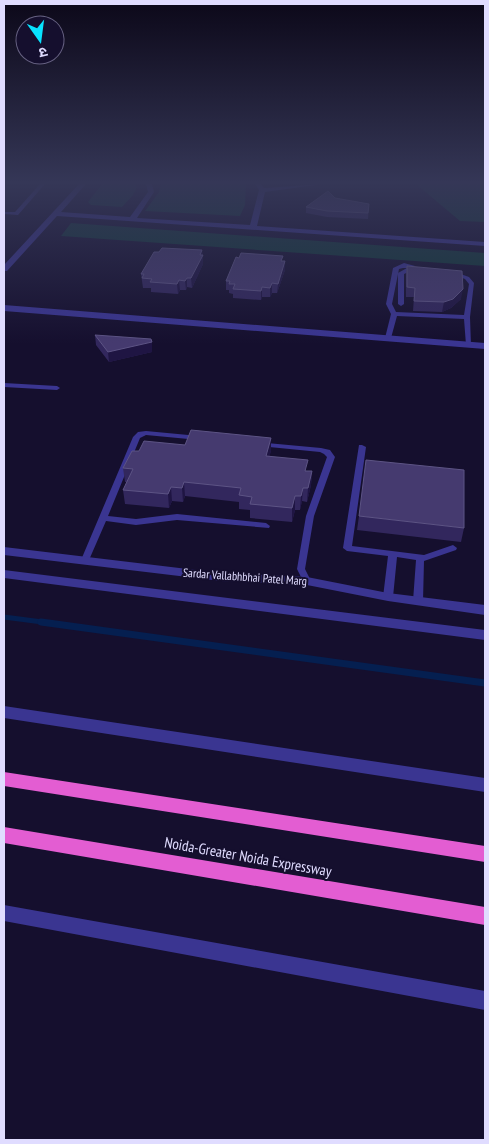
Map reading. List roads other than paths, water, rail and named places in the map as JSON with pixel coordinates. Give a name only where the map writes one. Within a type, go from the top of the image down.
[{"type":"highway","points":[[4,780],[485,854]]},
{"type":"highway","name":"Noida-Greater Noida Expressway","points":[[4,835],[485,916]]},
{"type":"street","points":[[4,269],[33,237]]},
{"type":"street","points":[[383,237],[485,244]]},
{"type":"street","points":[[4,308],[485,346]]},
{"type":"street","name":"Sardar Vallabhbhai Patel Marg","points":[[4,551],[221,577],[306,581],[388,597],[485,610]]},
{"type":"street","name":"Sardar Vallabhbhai Patel Marg","points":[[4,574],[485,635]]},
{"type":"street","points":[[4,712],[485,785]]},
{"type":"street","points":[[4,913],[485,1001]]},
{"type":"lane","points":[[388,338],[394,314],[389,304],[396,268],[404,265],[427,270],[407,270],[401,272],[401,304]]},
{"type":"lane","points":[[442,272],[471,281],[467,317],[469,345]]},
{"type":"lane","points":[[394,314],[467,317]]},
{"type":"lane","points":[[4,385],[57,388]]},
{"type":"lane","points":[[84,560],[137,437],[141,434],[204,438]]},
{"type":"lane","points":[[253,443],[321,450],[327,452],[331,457],[310,516],[300,568],[306,581]]},
{"type":"lane","points":[[362,447],[348,548],[420,557],[453,548]]},
{"type":"lane","points":[[103,518],[136,522],[178,517],[266,526]]},
{"type":"lane","points":[[388,597],[393,554]]},
{"type":"lane","points":[[418,601],[420,557]]},
{"type":"waterway","points":[[4,617],[50,623]]},
{"type":"waterway","points":[[41,622],[485,683]]}]
